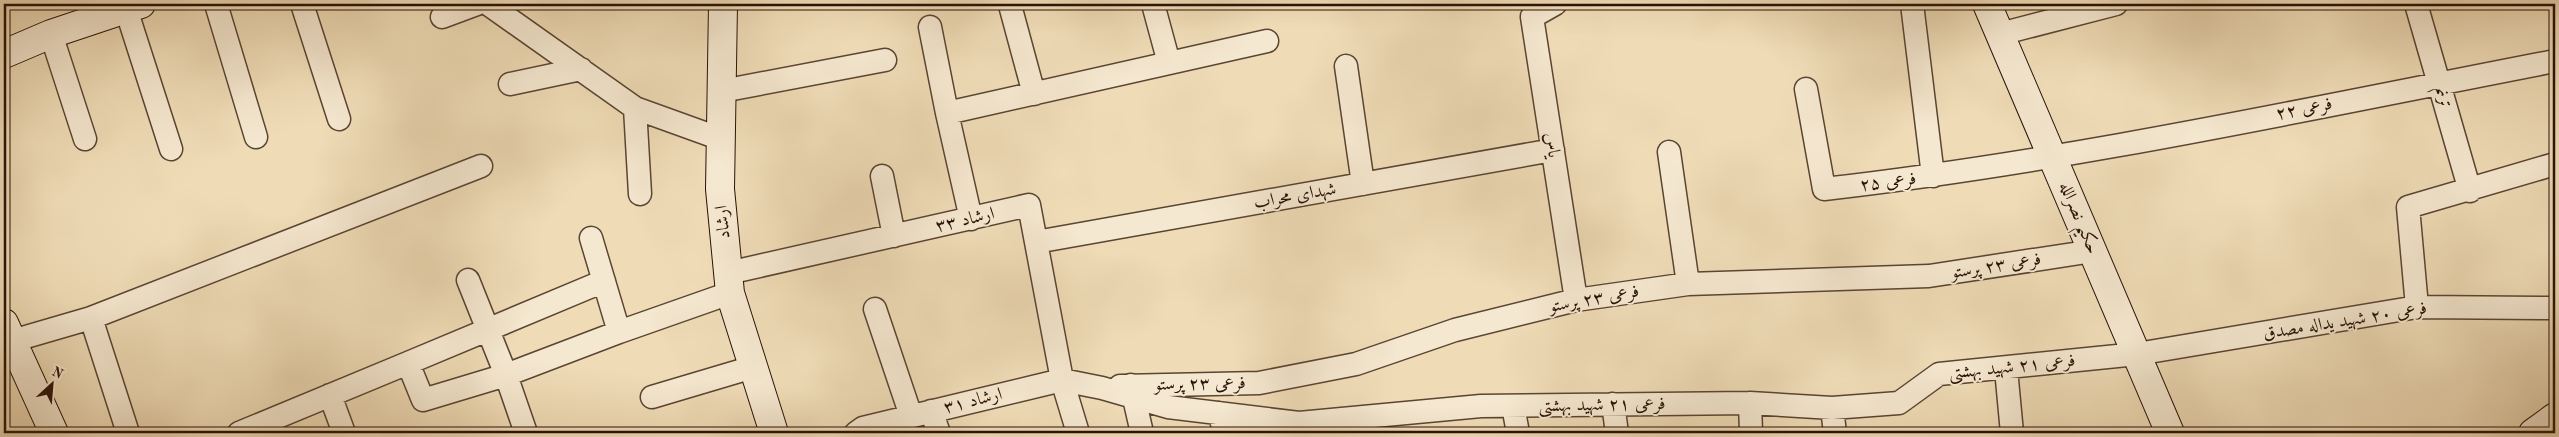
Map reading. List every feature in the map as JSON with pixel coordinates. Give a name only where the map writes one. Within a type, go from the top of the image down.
[{"type":"main road","name":"ارشاد","points":[[723,4],[720,189],[729,283],[774,433]]},
{"type":"main road","name":"حکیم نصرالله","points":[[1987,4],[2170,433]]},
{"type":"main road","points":[[4,54],[51,34],[134,6]]},
{"type":"main road","points":[[6,339],[35,431]]},
{"type":"main road","points":[[2533,433],[2555,418]]},
{"type":"street","points":[[216,4],[256,137]]},
{"type":"street","points":[[302,4],[339,118]]},
{"type":"street","points":[[442,17],[478,4]]},
{"type":"street","points":[[488,4],[635,108],[721,139]]},
{"type":"street","points":[[1153,4],[1169,64]]},
{"type":"street","name":"یاس","points":[[1555,4],[1532,17],[1576,300]]},
{"type":"street","points":[[1912,4],[1932,176]]},
{"type":"street","points":[[2000,34],[2116,4]]},
{"type":"street","name":"ترنم","points":[[2416,4],[2470,191]]},
{"type":"street","points":[[134,6],[171,149]]},
{"type":"street","points":[[1011,9],[1034,94]]},
{"type":"street","points":[[930,27],[971,219]]},
{"type":"street","points":[[51,34],[85,139]]},
{"type":"street","points":[[948,113],[1267,41]]},
{"type":"street","points":[[722,91],[886,60]]},
{"type":"street","name":"فرعی ۲۲","points":[[2052,158],[2555,61]]},
{"type":"street","points":[[1346,66],[1364,184]]},
{"type":"street","points":[[510,84],[581,69]]},
{"type":"street","name":"فرعی ۲۵","points":[[1806,89],[1824,189],[1932,176],[2052,158]]},
{"type":"street","points":[[635,108],[640,194]]},
{"type":"street","name":"شهدای محراب","points":[[1036,242],[1553,150]]},
{"type":"street","points":[[1668,152],[1688,284]]},
{"type":"street","points":[[2417,307],[2408,207],[2470,191],[2555,164]]},
{"type":"street","points":[[6,339],[91,318],[481,166]]},
{"type":"street","points":[[882,176],[894,236]]},
{"type":"street","name":"ارشاد ۳۳","points":[[408,363],[423,400],[506,375],[619,332],[729,283],[894,236],[1029,205],[1062,380],[1078,433]]},
{"type":"street","points":[[591,238],[619,332]]},
{"type":"street","name":"فرعی ۲۳ پرستو","points":[[1132,391],[1259,383],[1356,364],[1455,330],[1576,300],[1688,284],[1929,276],[2093,251]]},
{"type":"street","points":[[468,280],[487,332],[506,375],[526,433]]},
{"type":"street","points":[[239,433],[604,282]]},
{"type":"street","name":"فرعی ۲۰ شهید یداله مصدق","points":[[2137,354],[2417,307],[2555,308]]},
{"type":"street","points":[[875,309],[921,414],[938,433]]},
{"type":"street","points":[[91,318],[128,433]]},
{"type":"street","name":"فرعی ۲۱ شهید بهشتی","points":[[1062,380],[1102,388],[1132,391],[1168,406],[1222,423],[1299,422],[1334,426],[1481,406],[1750,404],[1832,408],[1899,403],[1939,374],[2006,369],[2137,354]]},
{"type":"street","points":[[652,396],[753,366]]},
{"type":"street","points":[[2006,369],[2012,433]]},
{"type":"street","name":"ارشاد ۳۱","points":[[856,433],[863,428],[1062,380]]},
{"type":"street","points":[[1132,391],[1142,433]]},
{"type":"street","points":[[330,396],[344,433]]},
{"type":"street","points":[[1613,404],[1617,433]]},
{"type":"street","points":[[1750,404],[1751,433]]},
{"type":"street","points":[[1513,406],[1518,433]]},
{"type":"street","points":[[1832,408],[1835,433]]}]
